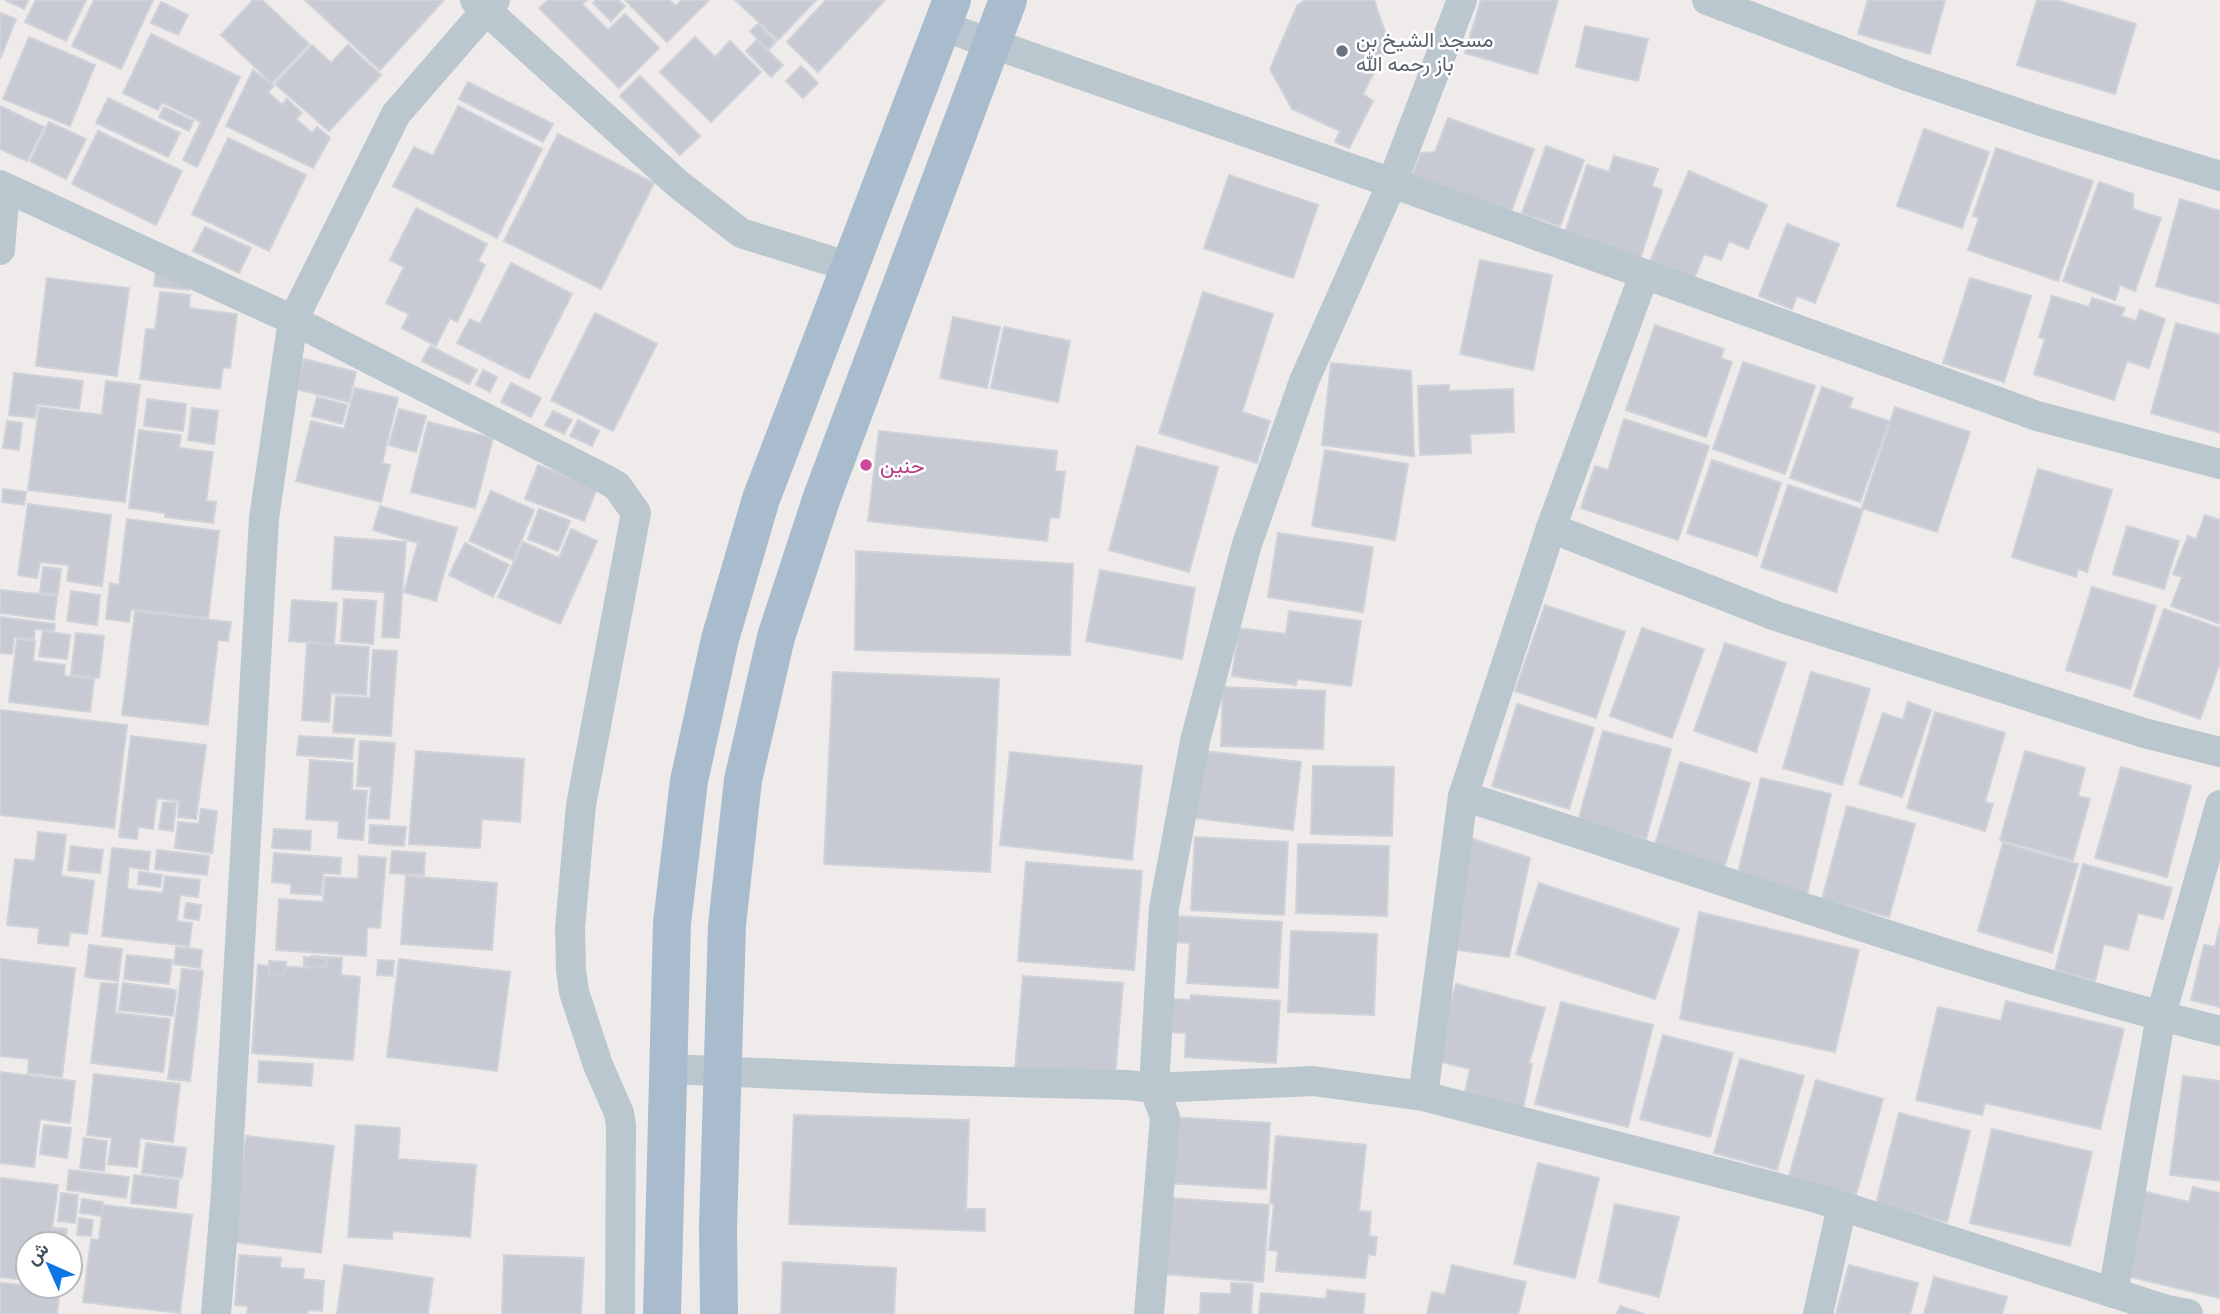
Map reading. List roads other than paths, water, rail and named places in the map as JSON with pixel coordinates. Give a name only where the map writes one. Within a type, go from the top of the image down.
[{"type":"main road","points":[[719,1314],[718,1227],[727,925],[743,780],[776,637],[822,497],[1008,0]]},
{"type":"main road","points":[[662,1314],[673,923],[690,781],[720,639],[761,499],[947,13]]},
{"type":"street","points":[[1149,1314],[1165,1116],[1154,1088],[1164,908],[1195,741],[1247,544],[1304,381],[1392,183],[1462,0]]},
{"type":"street","points":[[1707,0],[1904,75],[2071,131],[2220,176]]},
{"type":"street","points":[[216,1314],[226,1192],[264,518],[293,320],[396,114],[485,4],[678,184],[741,233],[850,267]]},
{"type":"street","points":[[947,13],[992,44],[1392,183],[2037,416],[2220,464]]},
{"type":"street","points":[[0,250],[3,187],[293,320],[617,486],[636,513],[581,805],[570,928],[574,992],[598,1065],[619,1113],[621,1125],[620,1314]]},
{"type":"street","points":[[1423,1096],[1463,796],[1551,528],[1644,275]]},
{"type":"street","points":[[1551,528],[1776,616],[2144,733],[2220,752]]},
{"type":"street","points":[[1463,796],[1600,839],[1910,944],[2220,1031]]},
{"type":"street","points":[[2113,1293],[2161,1015],[2220,805]]},
{"type":"street","points":[[670,1069],[1154,1088],[1313,1081],[1423,1096],[1842,1206],[2113,1293],[2188,1314]]},
{"type":"street","points":[[1818,1314],[1842,1206]]},
{"type":"place","name":"مسجد الشيخ بن باز رحمه الله","points":[[1342,51]]},
{"type":"place","name":"حنين","points":[[866,465]]}]
